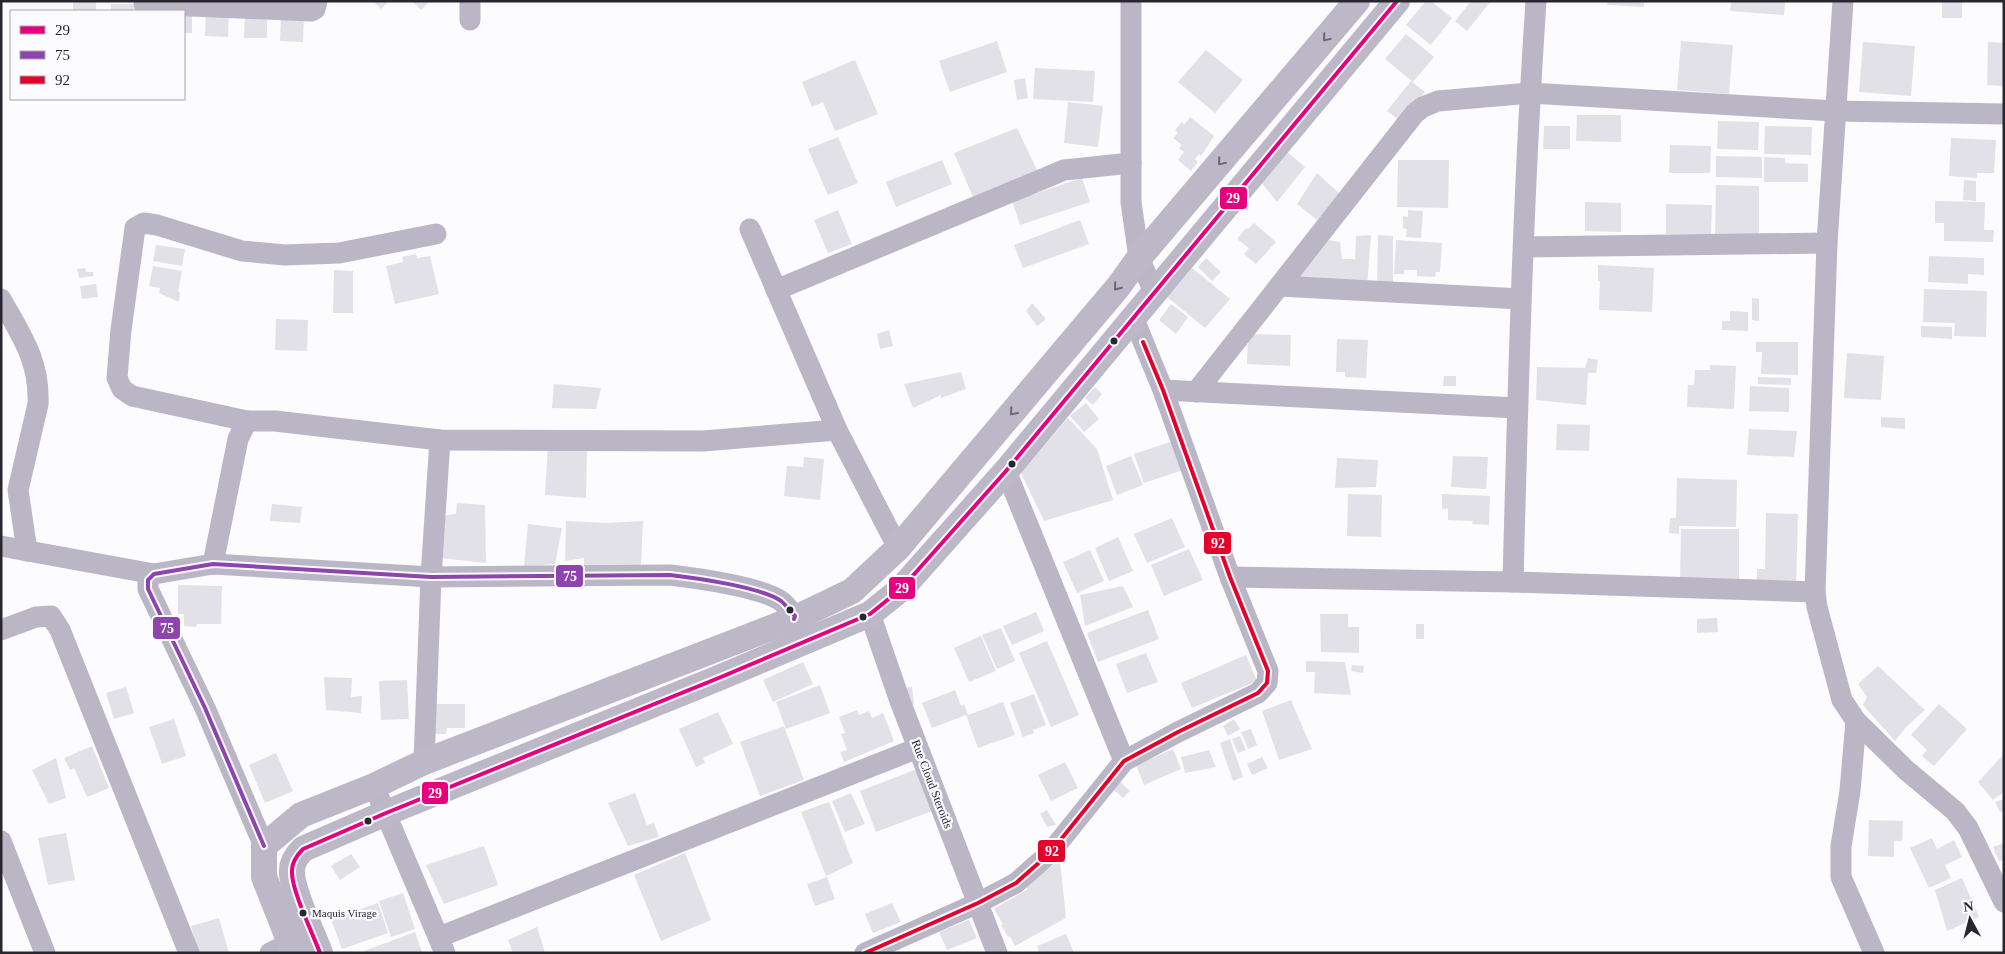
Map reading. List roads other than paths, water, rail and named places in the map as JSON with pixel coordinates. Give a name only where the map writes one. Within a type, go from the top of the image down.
[{"type":"main road","points":[[284,950],[264,877],[264,846],[300,815],[374,786],[424,762],[794,619],[852,591],[898,548],[1118,287],[1139,258],[1357,1]]},
{"type":"main road","points":[[320,953],[293,884],[291,871],[295,856],[303,849],[870,614],[901,589],[1006,471],[1397,1]]},
{"type":"street","points":[[144,5],[312,11],[315,9],[317,1]]},
{"type":"street","points":[[1131,1],[1131,202],[1139,258],[1154,292]]},
{"type":"street","points":[[1514,582],[1521,299],[1536,1]]},
{"type":"street","points":[[1843,1],[1827,243],[1815,592],[1823,631],[1842,700],[1856,721],[1906,770],[1955,811],[1968,828],[2004,902]]},
{"type":"street","points":[[1196,392],[1415,113],[1423,106],[1438,100],[1530,93],[1835,111],[2004,114]]},
{"type":"street","points":[[776,290],[1064,170],[1131,162]]},
{"type":"street","points":[[436,234],[339,253],[284,255],[242,251],[157,225],[144,223],[135,228],[119,350],[117,378],[122,389],[132,396],[247,420],[275,421],[440,440],[703,441],[838,430]]},
{"type":"street","points":[[750,229],[838,430],[898,548]]},
{"type":"street","points":[[1524,247],[1827,243]]},
{"type":"street","points":[[1279,286],[1521,299]]},
{"type":"street","points":[[1,299],[29,347],[35,366],[38,391],[38,404],[18,490],[27,550]]},
{"type":"street","points":[[865,953],[978,903],[1016,883],[1050,853],[1124,761],[1258,693],[1268,684],[1268,671],[1230,577],[1163,390],[1133,317]]},
{"type":"street","points":[[1163,390],[1517,408]]},
{"type":"street","points":[[213,564],[238,439],[247,420]]},
{"type":"street","points":[[424,762],[431,577],[440,440]]},
{"type":"street","points":[[1006,471],[1124,761]]},
{"type":"street","points":[[1,546],[154,574],[213,564],[431,577],[670,575],[702,578],[770,595],[782,602],[794,616],[794,619]]},
{"type":"street","points":[[154,574],[148,580],[148,589],[205,708],[264,846]]},
{"type":"street","points":[[1230,577],[1514,582],[1815,592]]},
{"type":"street","name":"Rue Cloud Steroids","points":[[870,614],[918,748],[997,953]]},
{"type":"street","points":[[1,630],[36,616],[50,616],[60,630],[188,953]]},
{"type":"street","points":[[1856,721],[1850,791],[1840,846],[1841,876],[1874,953]]},
{"type":"street","points":[[374,786],[442,945],[918,748]]},
{"type":"street","points":[[1,841],[46,953]]},
{"type":"place","name":"Maquis Virage","points":[[303,913]]}]
